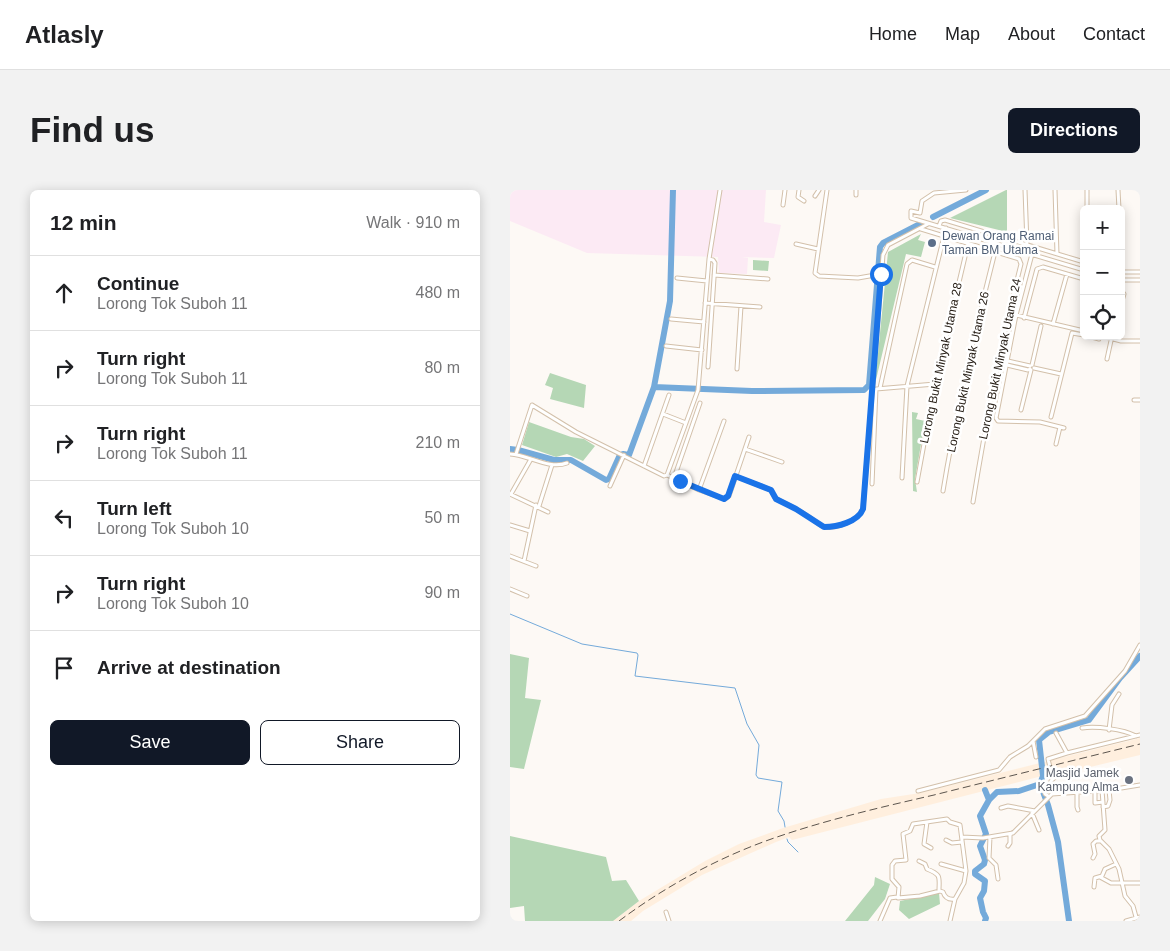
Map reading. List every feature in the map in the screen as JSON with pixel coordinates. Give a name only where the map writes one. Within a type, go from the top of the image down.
[{"type":"street","points":[[666,475],[696,398],[700,381],[709,259],[720,190]]},
{"type":"street","points":[[783,205],[785,190]]},
{"type":"street","points":[[799,190],[798,197],[804,201]]},
{"type":"street","points":[[815,196],[819,190]]},
{"type":"street","points":[[827,190],[814,269],[815,273],[818,276],[858,278],[879,274]]},
{"type":"street","points":[[966,190],[934,193],[922,201],[920,213],[911,211],[911,218],[1080,269]]},
{"type":"street","points":[[1025,190],[1027,244]]},
{"type":"street","points":[[1055,190],[1057,254]]},
{"type":"street","points":[[1087,190],[1088,205]]},
{"type":"street","points":[[1118,190],[1119,205]]},
{"type":"street","points":[[939,226],[941,221],[945,220],[1080,261]]},
{"type":"street","points":[[735,476],[771,490],[776,499],[824,527],[849,522],[861,514],[864,500],[879,274],[883,255],[888,245],[928,224]]},
{"type":"street","points":[[902,478],[907,386],[946,228]]},
{"type":"street","name":"Lorong Bukit Minyak Utama 24","points":[[920,229],[1021,261],[980,451],[972,502]]},
{"type":"street","points":[[796,244],[818,249]]},
{"type":"street","name":"Lorong Bukit Minyak Utama 28","points":[[917,482],[935,384],[968,244]]},
{"type":"street","name":"Lorong Bukit Minyak Utama 26","points":[[943,492],[956,420],[995,252]]},
{"type":"street","points":[[1032,254],[1016,315],[996,418],[998,421],[1040,422],[1062,428],[1056,444]]},
{"type":"street","points":[[708,367],[715,261],[709,259]]},
{"type":"street","points":[[880,388],[907,264],[912,260],[935,267]]},
{"type":"street","points":[[1024,318],[1038,268],[1043,267],[1080,278]]},
{"type":"street","points":[[1125,272],[1140,272]]},
{"type":"street","points":[[1053,324],[1067,274]]},
{"type":"street","points":[[714,275],[768,279]]},
{"type":"street","points":[[677,278],[707,280]]},
{"type":"street","points":[[1125,280],[1140,280]]},
{"type":"street","points":[[705,303],[760,307]]},
{"type":"street","points":[[736,369],[741,306]]},
{"type":"street","points":[[1009,313],[1080,330]]},
{"type":"street","points":[[671,319],[704,322]]},
{"type":"street","points":[[1021,410],[1041,326]]},
{"type":"street","points":[[1051,417],[1072,333],[1080,332]]},
{"type":"street","points":[[1107,359],[1112,340]]},
{"type":"street","points":[[1118,340],[1140,342]]},
{"type":"street","points":[[666,346],[702,350]]},
{"type":"street","points":[[1007,363],[1061,374]]},
{"type":"street","points":[[872,484],[876,389],[935,384]]},
{"type":"street","points":[[644,466],[669,395]]},
{"type":"street","points":[[1134,400],[1140,400]]},
{"type":"street","points":[[674,478],[700,403]]},
{"type":"street","points":[[516,453],[532,405],[576,432],[644,466],[725,499],[728,496],[749,437]]},
{"type":"street","points":[[663,414],[686,423]]},
{"type":"street","points":[[699,490],[724,421]]},
{"type":"street","points":[[745,449],[782,462]]},
{"type":"street","points":[[510,454],[516,453],[552,465],[560,466],[567,463]]},
{"type":"street","points":[[610,486],[622,455]]},
{"type":"street","points":[[531,459],[510,494],[548,512]]},
{"type":"street","points":[[524,561],[530,531],[552,465]]},
{"type":"street","points":[[510,525],[530,531]]},
{"type":"street","points":[[510,556],[536,566]]},
{"type":"street","points":[[510,588],[527,596]]},
{"type":"street","points":[[918,791],[999,770],[1010,757],[1045,730],[1081,718],[1087,714],[1107,689],[1125,671],[1140,645]]},
{"type":"street","points":[[1109,730],[1112,705],[1119,694]]},
{"type":"street","points":[[1082,728],[1109,730],[1138,736]]},
{"type":"street","points":[[1056,733],[1067,753]]},
{"type":"street","points":[[1048,796],[1045,794],[1044,788],[1055,777],[1051,771],[1048,759],[1138,736]]},
{"type":"street","points":[[1033,741],[1036,757]]},
{"type":"street","points":[[1008,846],[1010,844],[1010,835],[1052,794],[1109,790],[1140,785]]},
{"type":"street","points":[[1102,790],[1105,830],[1099,836],[1120,869],[1125,896],[1133,906],[1138,917],[1126,921]]},
{"type":"street","points":[[1103,808],[1108,806],[1110,802],[1109,790]]},
{"type":"street","points":[[1095,791],[1095,803],[1103,802]]},
{"type":"street","points":[[1077,792],[1076,807],[1078,810]]},
{"type":"street","points":[[1001,808],[1008,806],[1034,812]]},
{"type":"street","points":[[1034,812],[1039,830]]},
{"type":"street","points":[[897,896],[899,889],[892,879],[892,865],[895,861],[906,860],[904,834],[910,831],[913,824],[946,819],[959,824],[966,871],[964,883],[955,899],[950,921]]},
{"type":"street","points":[[927,822],[924,844],[931,848]]},
{"type":"street","points":[[962,837],[983,838],[1013,833]]},
{"type":"street","points":[[990,837],[989,858],[996,865],[998,879]]},
{"type":"street","points":[[946,840],[952,843],[962,842]]},
{"type":"street","points":[[1093,858],[1095,854],[1093,844],[1096,841],[1101,841]]},
{"type":"street","points":[[920,861],[925,864],[927,869],[936,873],[940,878],[939,892]]},
{"type":"street","points":[[941,864],[966,871]]},
{"type":"street","points":[[1094,887],[1094,880],[1100,877],[1104,869],[1116,864]]},
{"type":"street","points":[[1100,877],[1109,883],[1140,883]]},
{"type":"street","points":[[880,921],[890,898],[943,892],[948,898],[955,899]]},
{"type":"street","points":[[666,912],[669,921]]},
{"type":"shaded area","points":[[510,190],[766,190],[764,222],[781,225],[774,258],[742,257],[748,258],[747,274],[719,273],[718,257],[587,253],[510,221]]},
{"type":"shaded area","points":[[1140,738],[1140,755],[1057,775],[1046,775],[792,840],[789,837],[702,875],[643,911],[631,921],[613,921],[639,901],[705,861],[739,844],[783,828],[881,799],[920,793]]},
{"type":"green space","points":[[1006,190],[1007,232],[950,218]]},
{"type":"green space","points":[[921,234],[918,240],[925,242],[921,257],[906,254],[875,384],[888,252]]},
{"type":"green space","points":[[753,260],[769,261],[768,271],[753,270]]},
{"type":"green space","points":[[550,373],[586,385],[584,408],[550,399],[553,388],[545,385]]},
{"type":"green space","points":[[912,412],[918,413],[916,419],[925,421],[915,479],[917,492],[913,491]]},
{"type":"green space","points":[[529,422],[571,437],[584,439],[595,446],[583,461],[567,454],[556,457],[522,445]]},
{"type":"green space","points":[[510,654],[529,658],[525,698],[541,700],[524,769],[510,767]]},
{"type":"green space","points":[[510,836],[606,857],[612,881],[626,880],[639,901],[613,921],[525,921],[524,906],[510,908]]},
{"type":"green space","points":[[875,877],[890,884],[885,899],[868,921],[845,921],[874,885]]},
{"type":"green space","points":[[939,893],[940,904],[909,919],[899,910],[900,901]]},
{"type":"waterway","points":[[510,449],[554,460],[571,460],[606,480],[609,479],[619,457],[623,454],[629,455],[654,387],[670,301],[673,190]]},
{"type":"waterway","points":[[933,217],[986,190]]},
{"type":"waterway","points":[[654,387],[752,391],[864,390],[869,385],[880,247],[883,243],[920,224]]},
{"type":"waterway","points":[[510,614],[582,644],[637,653],[635,676],[735,688],[747,724],[759,745],[756,775],[758,778],[782,782],[778,811],[785,827]]},
{"type":"waterway","points":[[985,921],[986,918],[980,898],[984,891],[985,881],[975,874],[975,871],[984,864],[985,860],[980,846],[986,834],[980,816],[989,800],[997,792],[1019,791],[1040,784],[1043,776],[1039,740],[1049,732],[1089,720],[1120,678],[1140,656]]},
{"type":"waterway","points":[[1040,784],[1058,842],[1069,921]]},
{"type":"waterway","points":[[985,790],[989,800]]},
{"type":"waterway","points":[[787,839],[798,852]]},
{"type":"railway","points":[[619,921],[656,895],[696,872],[738,852],[780,836],[856,814],[1140,744]]},
{"type":"place","name":"Dewan Orang Ramai Taman BM Utama","points":[[932,243]]},
{"type":"place","name":"Masjid Jamek Kampung Alma","points":[[1129,780]]},
{"type":"route","points":[[680,481],[724,499],[728,496],[735,476],[771,490],[776,499],[807,515],[824,527],[849,522],[861,514],[863,509],[881,274]]}]
